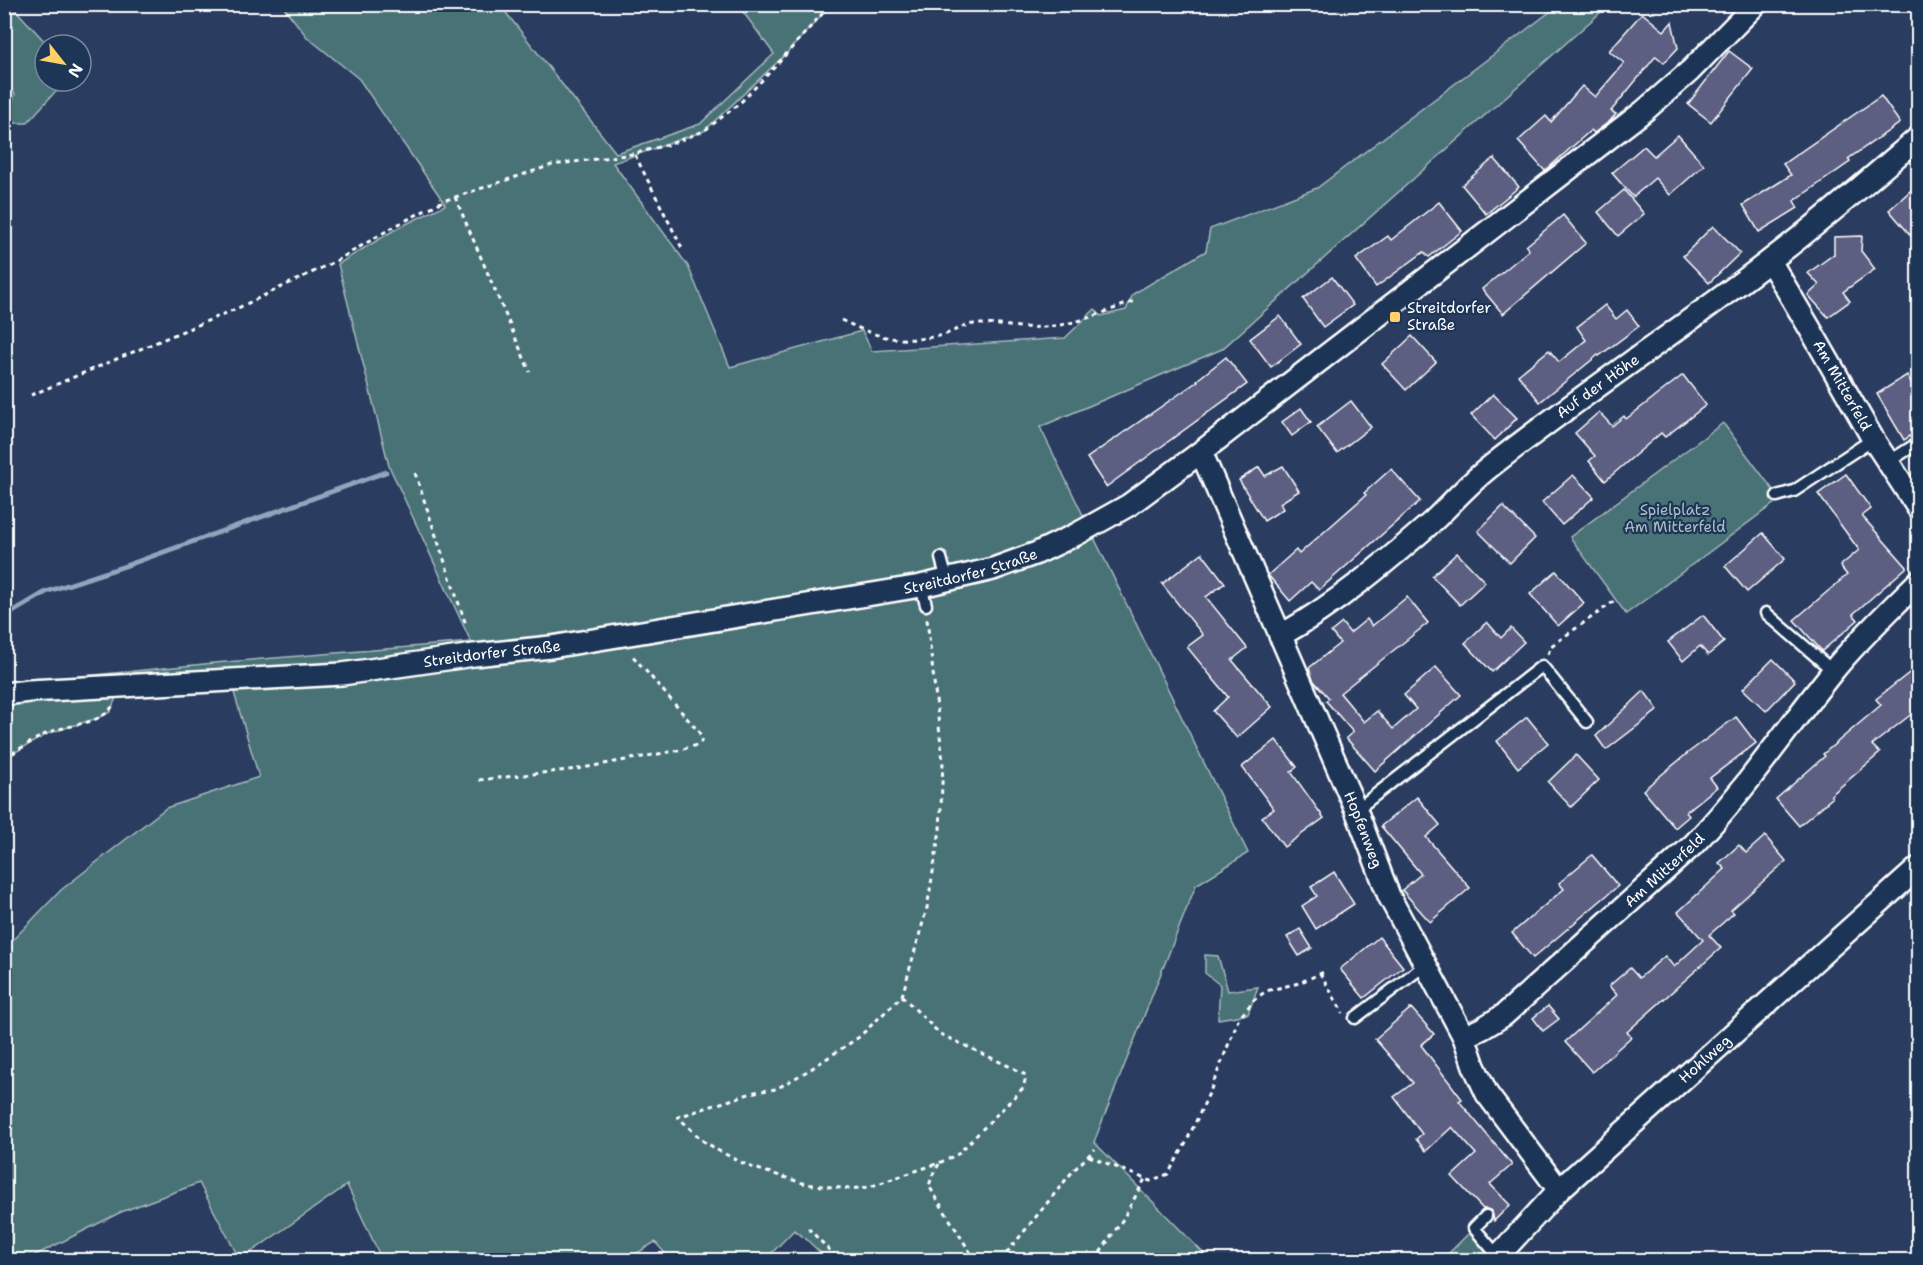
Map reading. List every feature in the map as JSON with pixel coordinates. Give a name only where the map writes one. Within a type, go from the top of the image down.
[{"type":"street","name":"Streitdorfer Straße","points":[[4,694],[342,674],[615,633],[923,595],[947,580],[993,569],[1037,553],[1129,505],[1201,452],[1644,111],[1690,71],[1756,4]]},
{"type":"street","name":"Auf der Höhe","points":[[1280,636],[1328,607],[1376,570],[1462,491],[1507,454],[1770,261],[1918,138]]},
{"type":"street","name":"Am Mitterfeld","points":[[1770,261],[1873,439],[1918,508]]},
{"type":"street","name":"Hopfenweg","points":[[1201,452],[1356,810],[1389,896],[1464,1036],[1487,1094],[1559,1190]]},
{"type":"street","name":"Am Mitterfeld","points":[[1464,1036],[1484,1028],[1504,1015],[1718,820],[1833,671],[1870,629],[1918,582]]},
{"type":"street","name":"Hohlweg","points":[[1498,1256],[1559,1190],[1918,868]]},
{"type":"lane","points":[[1777,496],[1794,491],[1873,439]]},
{"type":"lane","points":[[1888,462],[1918,443]]},
{"type":"lane","points":[[941,558],[947,580]]},
{"type":"lane","points":[[1766,613],[1833,671]]},
{"type":"lane","points":[[1356,810],[1542,666],[1587,722]]},
{"type":"lane","points":[[1355,1018],[1425,965]]},
{"type":"lane","points":[[1486,1216],[1474,1228],[1498,1256]]},
{"type":"path","points":[[31,395],[238,308],[336,261],[395,226],[455,196],[552,165],[633,154],[670,144],[704,131],[739,104],[831,4]]},
{"type":"path","points":[[635,155],[682,248]]},
{"type":"path","points":[[455,196],[530,372]]},
{"type":"path","points":[[842,320],[867,332],[895,339],[921,338],[946,334],[972,324],[1044,327],[1086,318],[1135,301]]},
{"type":"path","points":[[415,473],[466,625]]},
{"type":"path","points":[[902,996],[940,1034],[1015,1069],[1026,1077],[1023,1088],[958,1154],[939,1163],[869,1187],[850,1189],[806,1184],[751,1167],[719,1151],[702,1140],[678,1117],[755,1092],[776,1089],[859,1037],[902,996],[927,909],[940,830],[943,762],[923,595]]},
{"type":"path","points":[[1542,666],[1551,646],[1616,600]]},
{"type":"path","points":[[479,780],[577,769],[680,750],[699,744],[702,739],[699,732],[615,633]]},
{"type":"path","points":[[4,758],[50,733],[110,712],[118,686]]},
{"type":"path","points":[[1089,1156],[1150,1181],[1168,1174],[1201,1110],[1238,1020],[1245,1010],[1266,991],[1299,983],[1326,971]]},
{"type":"path","points":[[1320,973],[1345,1016],[1355,1018]]},
{"type":"path","points":[[1001,1260],[1061,1185],[1095,1149]]},
{"type":"path","points":[[939,1163],[929,1186],[975,1260]]},
{"type":"path","points":[[1095,1260],[1123,1219],[1145,1179]]},
{"type":"path","points":[[808,1228],[839,1260]]},
{"type":"green space","points":[[1610,4],[1222,349],[1040,427],[1248,853],[1196,885],[1094,1142],[1210,1260],[828,1260],[794,1230],[765,1260],[671,1260],[655,1242],[626,1260],[382,1260],[347,1185],[240,1260],[199,1183],[121,1212],[26,1260],[5,1260],[5,948],[61,890],[166,808],[259,777],[233,689],[116,698],[110,712],[49,733],[5,758],[5,684],[214,663],[471,642],[389,466],[338,264],[396,229],[445,205],[359,79],[307,37],[282,5],[500,5],[616,153],[700,124],[774,54],[738,5],[831,5],[785,55],[704,131],[613,163],[688,266],[730,367],[862,331],[872,351],[1065,338],[1095,309],[1101,316],[1126,310],[1133,294],[1206,251],[1210,229],[1317,188],[1559,5]]},
{"type":"green space","points":[[4,5],[11,5],[37,33],[33,33],[33,93],[54,93],[27,123],[6,123],[15,94],[5,82]]},
{"type":"green space","name":"Spielplatz Am Mitterfeld","points":[[1723,423],[1780,499],[1626,614],[1570,537]]},
{"type":"green space","points":[[1205,955],[1218,956],[1228,991],[1258,987],[1248,1014],[1218,1019],[1220,985],[1205,973]]},
{"type":"green space","points":[[1474,1228],[1503,1260],[1442,1260]]},
{"type":"building","points":[[1642,13],[1664,31],[1672,22],[1678,48],[1664,63],[1656,56],[1611,111],[1616,114],[1610,121],[1594,133],[1591,130],[1545,171],[1518,141],[1546,116],[1551,122],[1582,86],[1595,97],[1624,63],[1609,51]]},
{"type":"building","points":[[1729,51],[1753,69],[1711,122],[1688,104]]},
{"type":"building","points":[[1881,96],[1900,123],[1848,159],[1850,162],[1794,201],[1798,208],[1759,232],[1743,205],[1791,175],[1783,164]]},
{"type":"building","points":[[1678,135],[1704,165],[1670,195],[1655,178],[1633,197],[1612,173],[1644,146],[1654,156]]},
{"type":"building","points":[[1494,158],[1519,187],[1486,214],[1462,185]]},
{"type":"building","points":[[1918,184],[1918,244],[1889,210]]},
{"type":"building","points":[[1624,190],[1644,214],[1618,236],[1598,212]]},
{"type":"building","points":[[1439,202],[1462,231],[1429,257],[1424,252],[1376,287],[1356,259],[1388,236],[1391,240]]},
{"type":"building","points":[[1563,215],[1586,243],[1503,314],[1482,289],[1529,250],[1526,246]]},
{"type":"building","points":[[1713,226],[1740,253],[1709,283],[1683,256]]},
{"type":"building","points":[[1862,236],[1861,251],[1875,269],[1843,292],[1850,301],[1828,317],[1808,295],[1819,285],[1808,273],[1834,254],[1834,237]]},
{"type":"building","points":[[1332,277],[1353,305],[1323,327],[1303,299]]},
{"type":"building","points":[[1605,305],[1616,319],[1627,310],[1639,326],[1598,355],[1540,402],[1518,375],[1549,350],[1559,362],[1586,340],[1577,327]]},
{"type":"building","points":[[1280,316],[1301,344],[1271,367],[1250,339]]},
{"type":"building","points":[[1412,336],[1436,362],[1406,390],[1382,364]]},
{"type":"building","points":[[1226,357],[1247,384],[1106,487],[1087,458],[1198,381]]},
{"type":"building","points":[[1683,375],[1706,405],[1665,437],[1661,433],[1605,481],[1589,461],[1595,456],[1575,433],[1599,412],[1612,426],[1624,416],[1626,419]]},
{"type":"building","points":[[1907,375],[1918,394],[1918,431],[1904,440],[1877,394]]},
{"type":"building","points":[[1493,394],[1517,418],[1495,440],[1471,415]]},
{"type":"building","points":[[1351,401],[1371,427],[1337,453],[1317,427]]},
{"type":"building","points":[[1301,408],[1311,422],[1292,436],[1282,422]]},
{"type":"building","points":[[1283,466],[1299,491],[1280,503],[1283,509],[1264,521],[1239,480],[1259,467],[1265,476]]},
{"type":"building","points":[[1391,469],[1420,501],[1319,590],[1311,582],[1290,601],[1268,575],[1296,550],[1299,554],[1366,495],[1364,493]]},
{"type":"building","points":[[1846,474],[1871,509],[1862,516],[1907,567],[1853,614],[1858,620],[1822,651],[1794,620],[1847,575],[1840,566],[1859,550],[1818,494]]},
{"type":"building","points":[[1573,475],[1594,497],[1562,525],[1542,502]]},
{"type":"building","points":[[1503,506],[1535,538],[1510,563],[1478,531]]},
{"type":"building","points":[[1763,533],[1785,559],[1747,592],[1725,566]]},
{"type":"building","points":[[1202,553],[1225,583],[1206,597],[1247,648],[1232,660],[1272,707],[1237,738],[1213,711],[1228,697],[1187,647],[1203,635],[1162,584]]},
{"type":"building","points":[[1457,553],[1485,582],[1460,605],[1432,576]]},
{"type":"building","points":[[1556,571],[1584,603],[1558,626],[1530,594]]},
{"type":"building","points":[[1407,597],[1428,623],[1340,693],[1364,722],[1377,711],[1393,729],[1416,709],[1404,695],[1436,667],[1461,695],[1375,771],[1346,738],[1353,732],[1326,701],[1329,698],[1313,680],[1309,668],[1340,643],[1331,632],[1342,623],[1350,633],[1367,619],[1372,626]]},
{"type":"building","points":[[1703,615],[1724,642],[1708,655],[1700,646],[1683,661],[1668,642]]},
{"type":"building","points":[[1487,622],[1501,638],[1511,628],[1524,642],[1492,672],[1465,643]]},
{"type":"building","points":[[1773,659],[1795,681],[1766,711],[1743,689]]},
{"type":"building","points":[[1918,666],[1918,709],[1872,745],[1880,753],[1799,826],[1776,799],[1825,756],[1823,754],[1881,705],[1876,699]]},
{"type":"building","points":[[1644,691],[1658,710],[1606,750],[1596,736]]},
{"type":"building","points":[[1527,717],[1548,743],[1518,768],[1497,741]]},
{"type":"building","points":[[1736,717],[1756,743],[1710,778],[1717,787],[1686,812],[1689,816],[1675,828],[1643,790]]},
{"type":"building","points":[[1276,740],[1297,767],[1291,772],[1324,818],[1284,847],[1262,817],[1274,809],[1242,767]]},
{"type":"building","points":[[1576,755],[1599,780],[1571,807],[1548,782]]},
{"type":"building","points":[[1417,797],[1440,825],[1426,837],[1470,888],[1430,922],[1402,890],[1421,874],[1381,826]]},
{"type":"building","points":[[1765,836],[1786,861],[1731,910],[1734,913],[1709,935],[1721,948],[1627,1032],[1631,1037],[1592,1072],[1565,1042],[1617,995],[1609,986],[1630,968],[1639,978],[1665,956],[1674,967],[1703,940],[1678,912],[1725,869],[1719,863],[1739,845],[1746,853]]},
{"type":"building","points":[[1592,855],[1618,886],[1533,958],[1512,933],[1564,889],[1559,883]]},
{"type":"building","points":[[1334,872],[1354,904],[1316,929],[1302,906],[1317,896],[1311,887]]},
{"type":"building","points":[[1300,929],[1312,948],[1299,956],[1287,937]]},
{"type":"building","points":[[1379,937],[1403,967],[1364,998],[1340,969]]},
{"type":"building","points":[[1548,1006],[1559,1019],[1543,1031],[1533,1018]]},
{"type":"building","points":[[1411,1008],[1434,1034],[1421,1045],[1462,1099],[1459,1101],[1512,1165],[1490,1184],[1510,1205],[1494,1221],[1492,1211],[1483,1209],[1452,1176],[1476,1154],[1452,1127],[1426,1151],[1416,1139],[1422,1134],[1394,1097],[1413,1083],[1375,1039]]},
{"type":"waterway","points":[[4,617],[46,592],[386,472]]},
{"type":"place","name":"Streitdorfer Straße","points":[[1395,317]]}]
